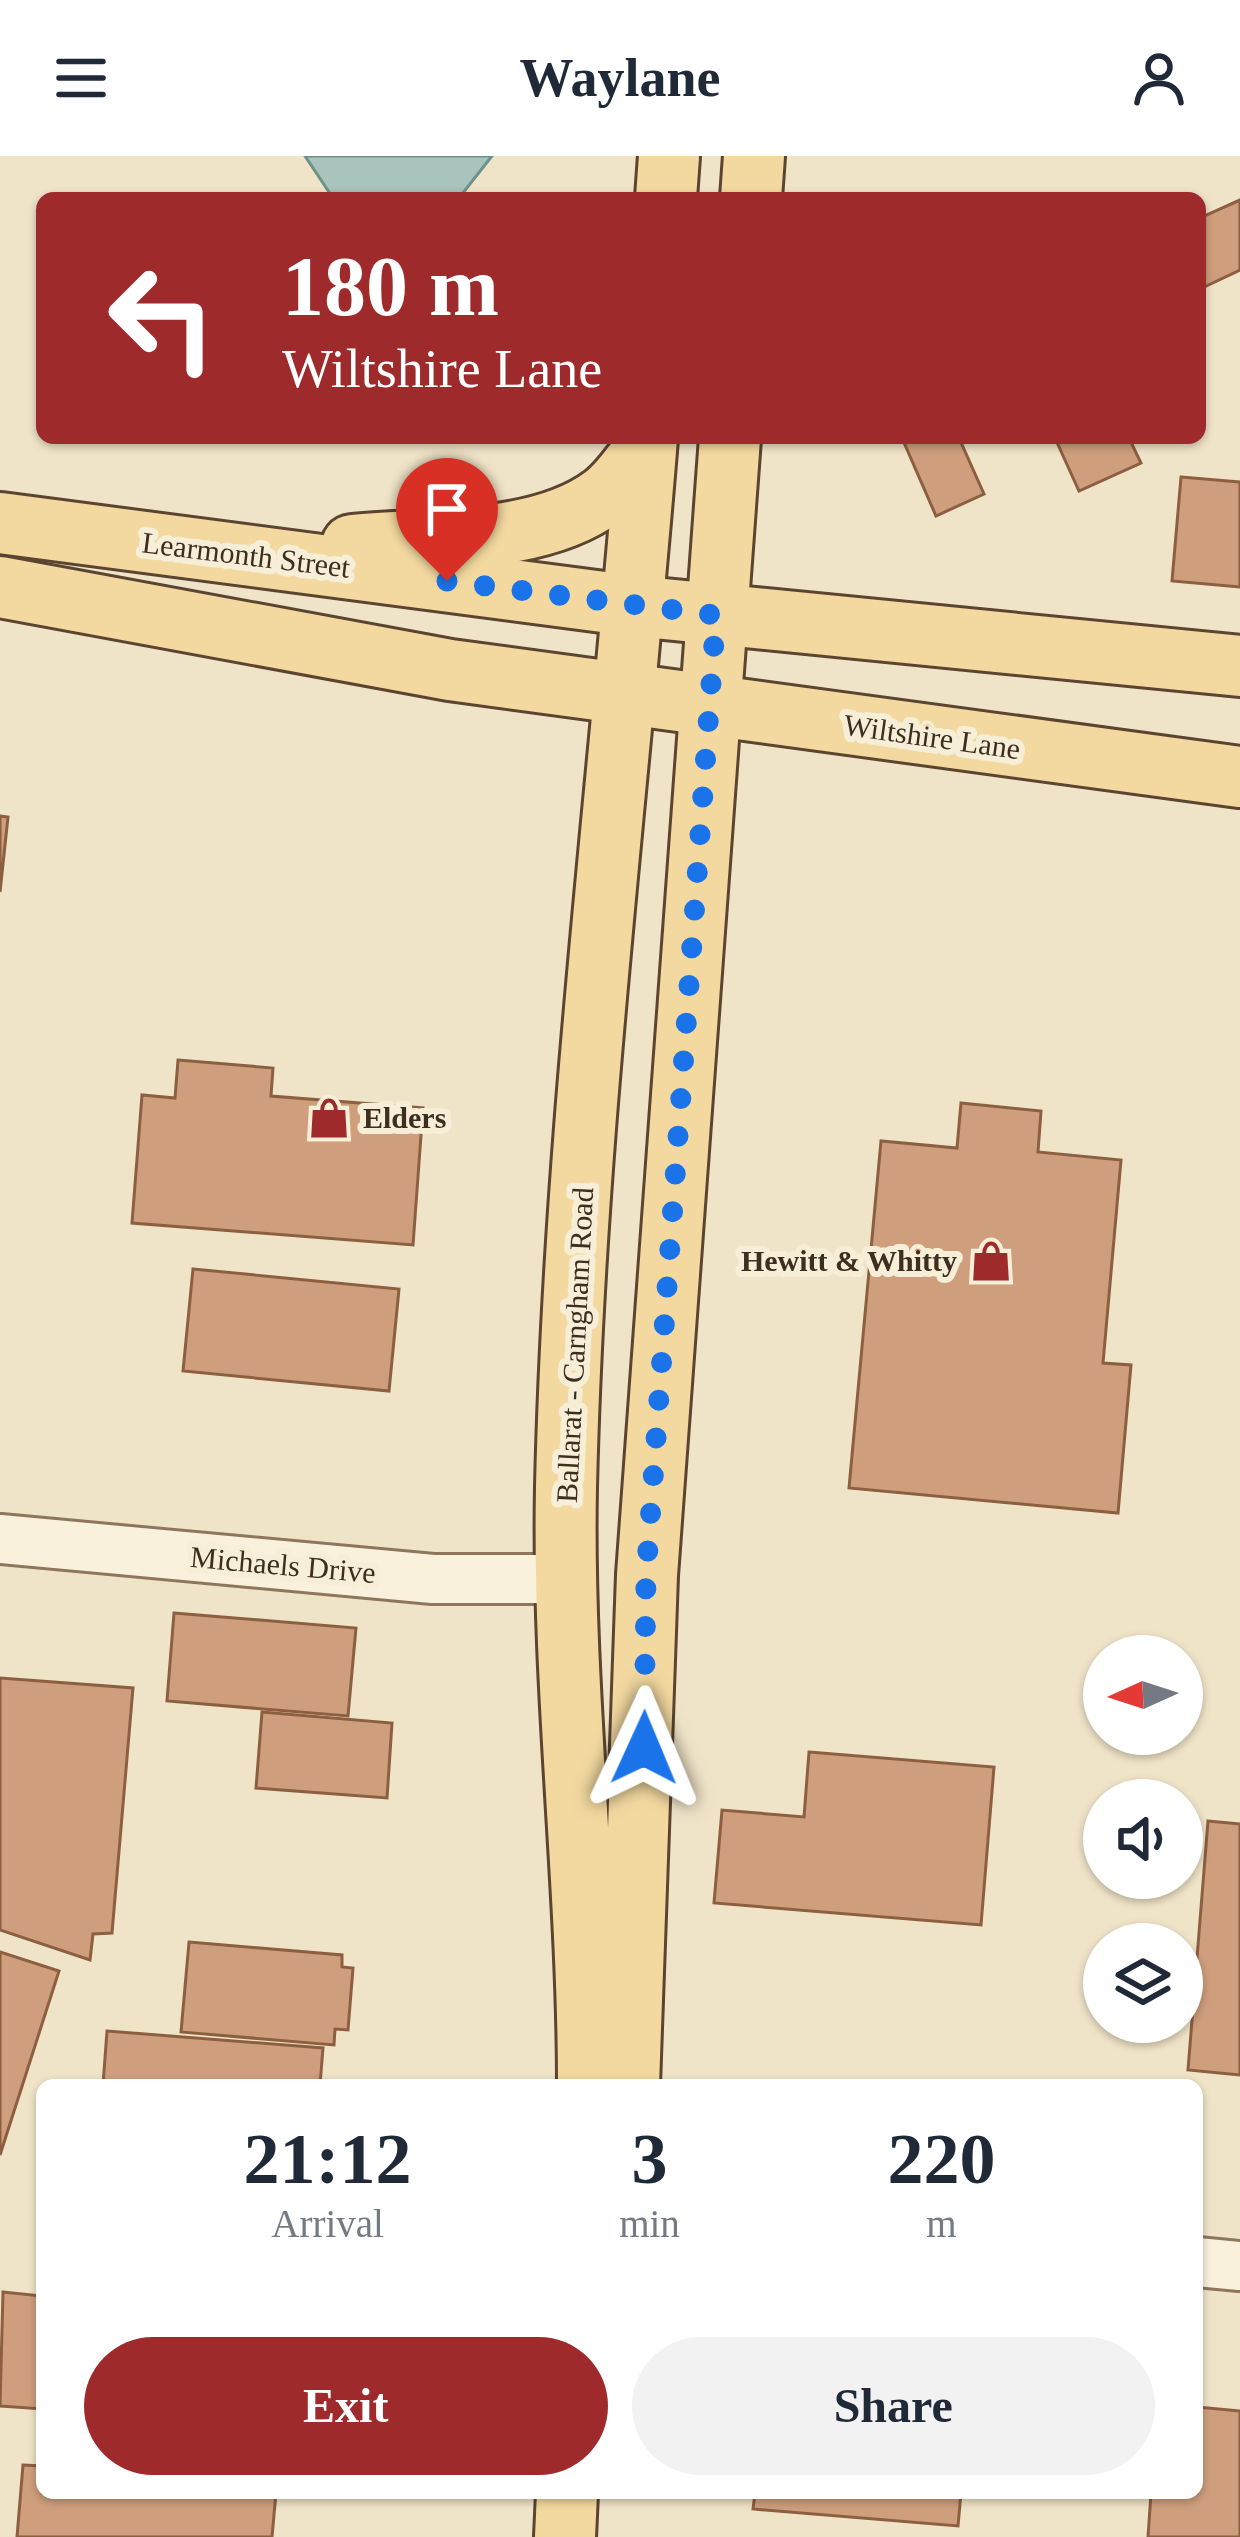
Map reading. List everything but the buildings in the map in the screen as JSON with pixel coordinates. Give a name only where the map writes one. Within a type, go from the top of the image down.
[{"type":"main road","points":[[666,192],[669,156]]},
{"type":"main road","points":[[751,192],[754,156]]},
{"type":"main road","points":[[247,554],[500,531],[565,517],[613,489],[645,444]]},
{"type":"main road","name":"Ballarat - Carngham Road","points":[[588,2079],[567,1579],[569,1383],[592,1032],[646,444]]},
{"type":"main road","points":[[629,2079],[646,1576],[730,444]]},
{"type":"main road","name":"Learmonth Street","points":[[0,523],[634,606]]},
{"type":"main road","points":[[0,586],[624,696]]},
{"type":"main road","points":[[634,606],[1234,671]]},
{"type":"main road","name":"Wiltshire Lane","points":[[624,696],[1240,777]]},
{"type":"main road","points":[[567,1579],[646,1576]]},
{"type":"street","name":"Michaels Drive","points":[[0,1539],[433,1579],[567,1579]]},
{"type":"street","points":[[1203,2263],[1240,2266]]},
{"type":"water","points":[[305,156],[492,156],[464,192],[329,192]]},
{"type":"place","name":"Elders","points":[[329,1118]]},
{"type":"place","name":"Hewitt & Whitty","points":[[991,1261]]},
{"type":"route","points":[[447,581],[716,615],[646,1576],[644,1748]]}]
